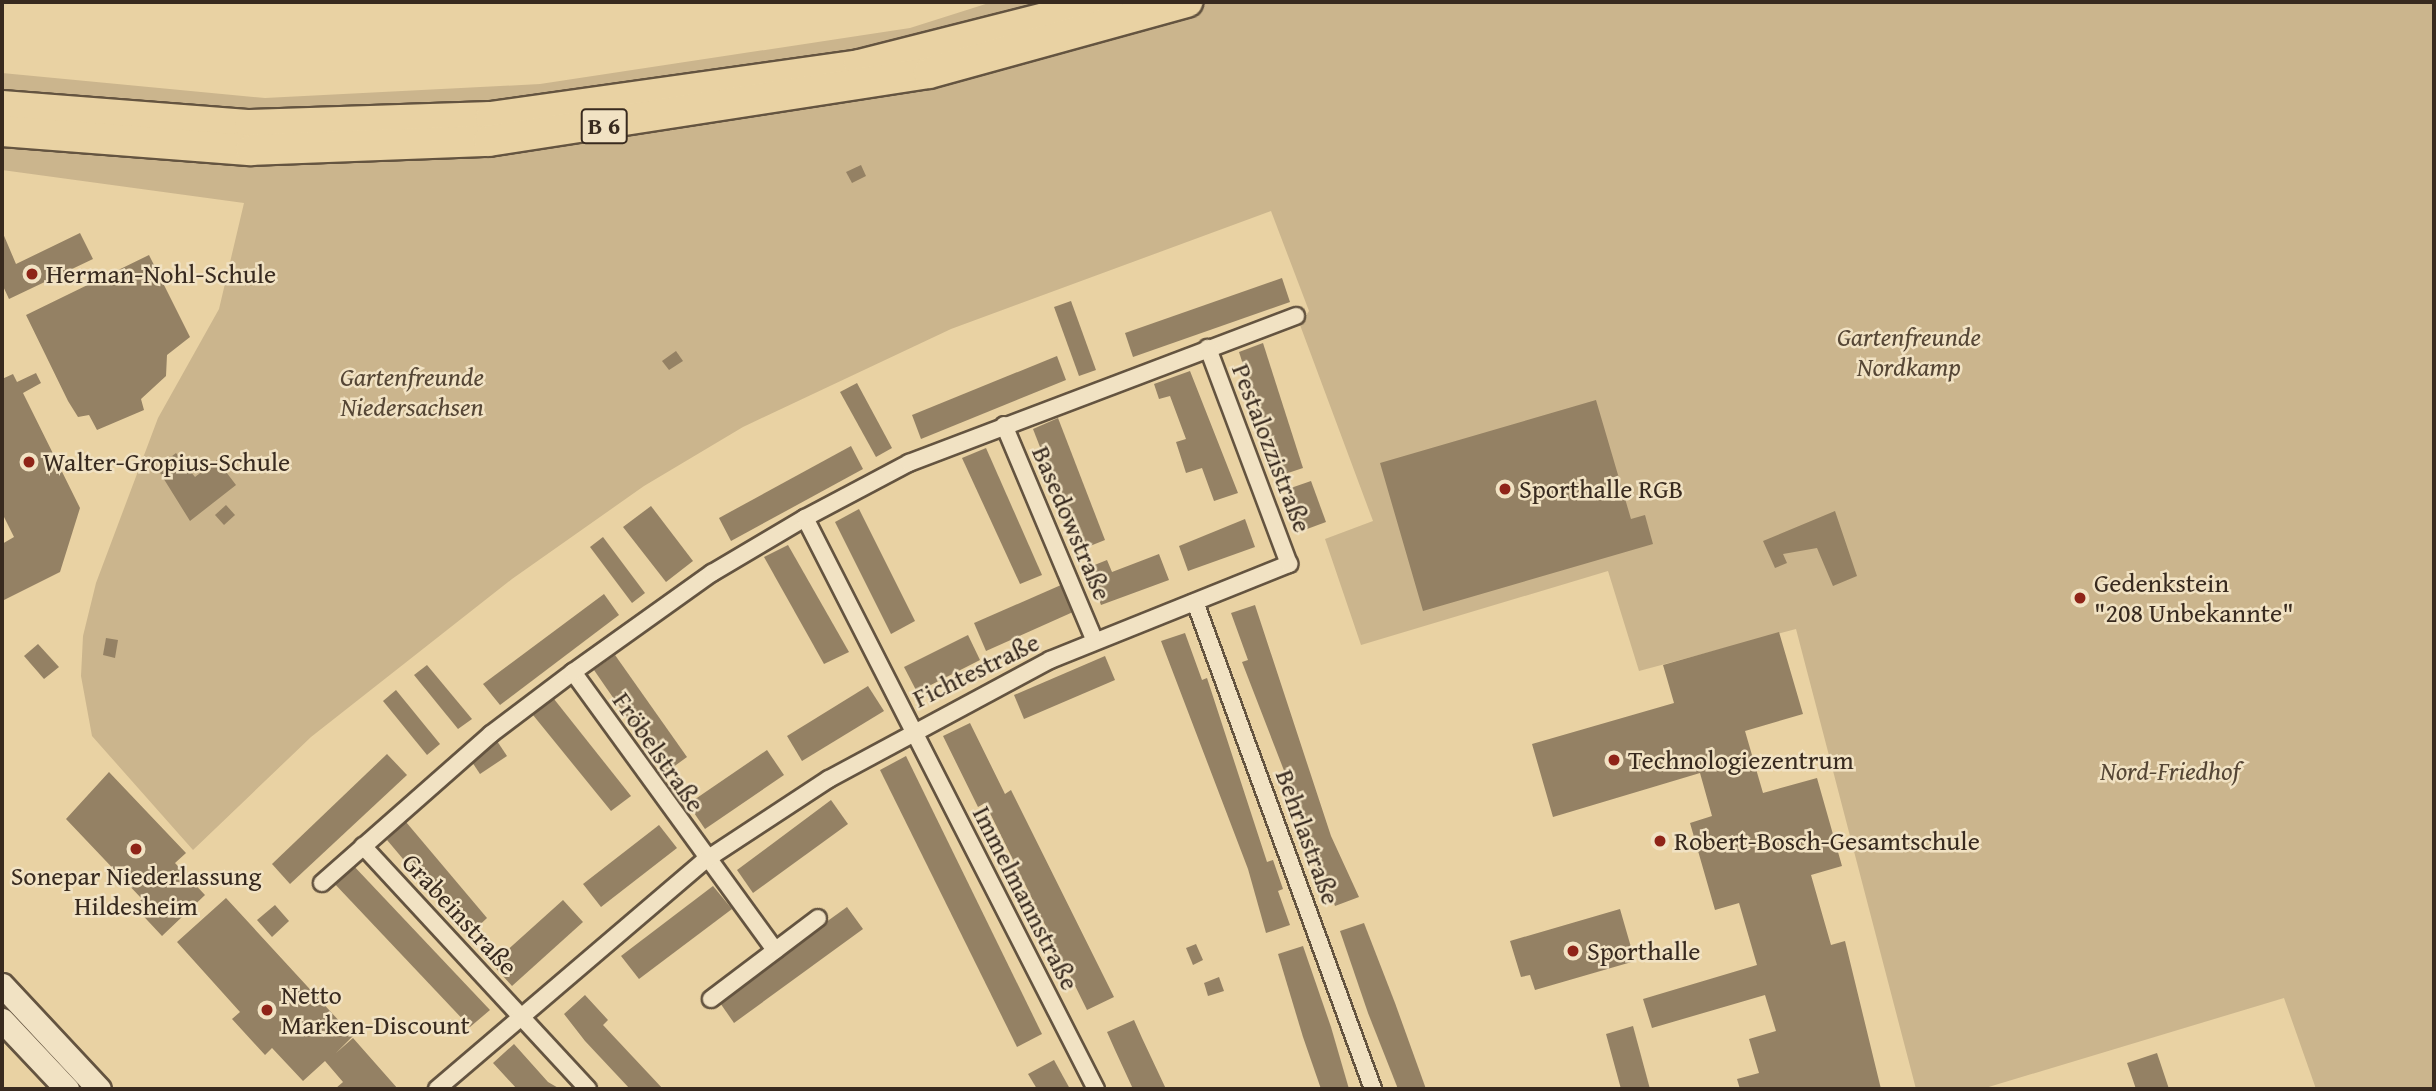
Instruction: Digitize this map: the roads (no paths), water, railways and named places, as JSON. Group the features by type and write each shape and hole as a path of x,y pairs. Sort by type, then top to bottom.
{"highway":[{"name":"B 6","path":"2,106 250,125 491,117 859,65 1108,2"},
{"name":"B 6","path":"2,131 251,150 489,141 929,73 1187,2"}],"street":[{"name":"Pestalozzistraße","path":"1116,381 1296,316"},
{"name":"Pestalozzistraße","path":"1208,348 1289,564"},
{"name":"Basedowstraße","path":"573,672 712,573 805,518 909,463 1116,381"},
{"name":"Basedowstraße","path":"1004,425 1095,641"},
{"name":"Immelmannstraße","path":"805,518 1096,1089"},
{"name":"Fichtestraße","path":"437,1089 705,861 912,729 1095,641 1289,564"},
{"name":"Behrlastraße","path":"1195,602 1373,1089"},
{"name":"Grabeinstraße","path":"322,883 491,734 573,672"},
{"name":"Fröbelstraße","path":"573,672 705,861"},
{"name":"Grabeinstraße","path":"363,846 587,1089"},
{"path":"705,861 775,950"},
{"path":"711,999 818,918"},
{"path":"2,985 99,1089"},
{"path":"2,1020 68,1089"}],"place":[{"name":"Herman-Nohl-Schule","path":"32,274"},
{"name":"Walter-Gropius-Schule","path":"29,462"},
{"name":"Sporthalle RGB","path":"1505,489"},
{"name":"Gedenkstein \"208 Unbekannte\"","path":"2080,598"},
{"name":"Technologiezentrum","path":"1614,760"},
{"name":"Robert-Bosch-Gesamtschule","path":"1660,841"},
{"name":"Sonepar Niederlassung Hildesheim","path":"136,849"},
{"name":"Sporthalle","path":"1573,951"},
{"name":"Netto Marken-Discount","path":"267,1010"}],"park label":[{"name":"Gartenfreunde Nordkamp","path":"1909,352"},
{"name":"Gartenfreunde Niedersachsen","path":"412,392"},
{"name":"Nord-Friedhof","path":"2170,771"}]}
